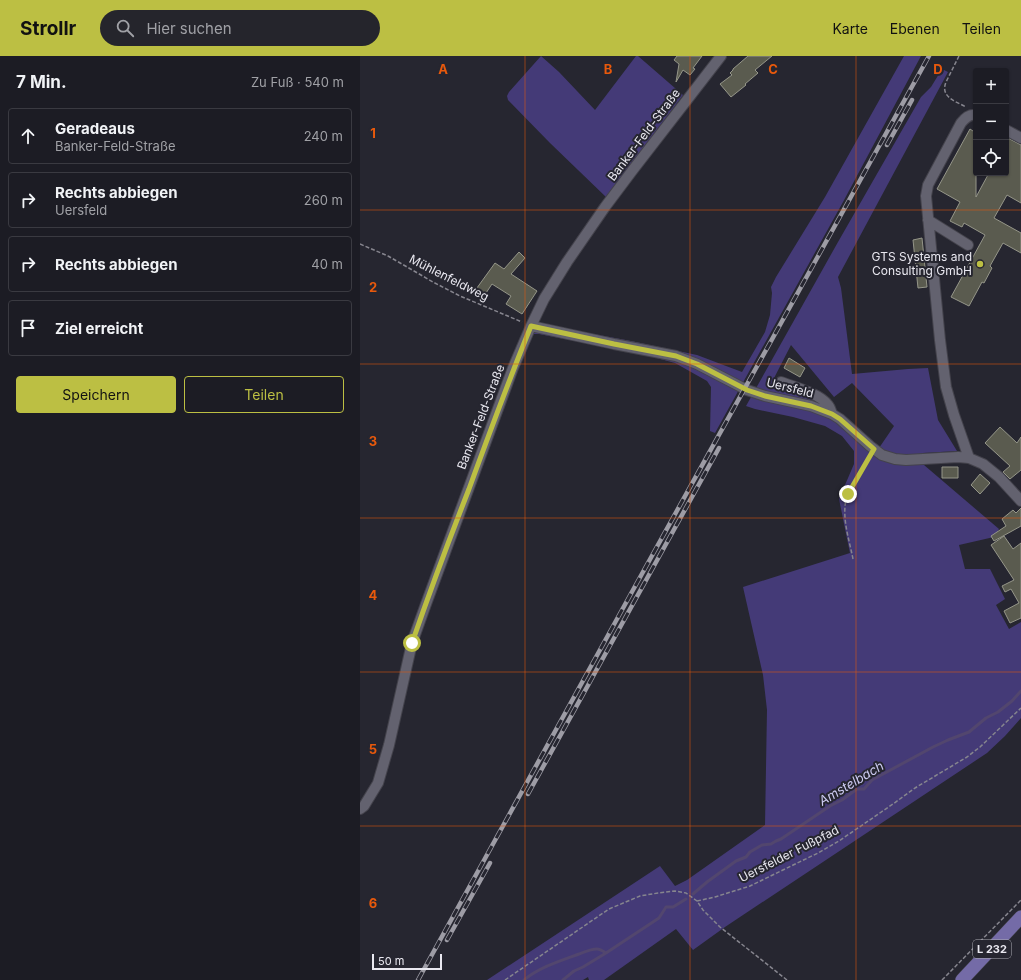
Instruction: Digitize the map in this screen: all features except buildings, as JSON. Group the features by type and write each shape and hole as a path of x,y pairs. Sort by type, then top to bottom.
{"main road":[{"name":"L 232","path":"962,980 1021,917"}],"street":[{"name":"Banker-Feld-Straße","path":"360,809 364,806 378,783 389,745 412,643 513,368 531,326 544,299 567,262 605,207 721,56"},
{"path":"968,458 946,387 926,196 928,185 960,123 973,114"},
{"path":"1009,132 1021,138"},
{"path":"928,220 968,245"},
{"name":"Uersfeld","path":"531,326 676,356 697,364 747,390 765,396 811,406 832,414 840,419 882,455 895,459 968,458 983,464 999,477 1021,501"},
{"path":"781,382 821,398 828,405 832,414"}],"path":[{"path":"959,56 944,86 944,90 947,96 973,113"},
{"name":"Mühlenfeldweg","path":"360,244 388,256 460,296 531,326"},
{"path":"853,559 846,523 846,503 848,494 874,449"},
{"name":"Uersfelder Fußpfad","path":"696,901 715,897 750,886 818,853 839,841 915,788 967,757 980,747 1021,708"},
{"path":"504,980 609,909 640,896 675,891 686,893 696,901 720,927 787,980"},
{"path":"942,980 1021,900"}],"shaded area":[{"path":"541,56 559,72 595,110 636,56 638,56 683,95 606,197 508,100 507,96 509,92"},
{"path":"904,56 921,56 843,202 715,433 710,431 711,387 707,381 675,363 646,355 539,334 532,334 540,324 697,355 742,372 765,332 770,315 772,293 771,287 776,277 825,197"},
{"path":"942,69 948,72 838,277 841,288 852,374 928,368 938,420 957,451 923,453 924,465 999,529 994,537 959,545 965,569 990,569 1005,599 996,605 1009,629 1021,622 1021,718 987,753 725,927 693,950 676,929 604,980 589,980 588,977 583,980 487,980 660,866 675,886 687,880 765,825 767,710 763,675 743,587 850,553 839,499 854,464 854,451 842,436 825,426 746,406 921,97 931,87","holes":["791,345 834,397 852,383 894,426 879,448 808,394 772,382"]}],"waterway":[{"name":"Amstelbach","path":"693,894 736,861 746,857 750,852 762,845 771,844 781,839 857,789 864,789 872,780 933,747 969,732 986,718 998,712 1012,701 1021,691"},
{"name":"Amstelbach","path":"563,980 574,971 606,953 659,918 666,907 673,907 686,899"},
{"path":"524,980 543,968 588,951 598,949 606,953"}],"railway":[{"path":"418,980 929,56"},
{"path":"887,145 912,100"},
{"path":"528,794 719,448"},
{"path":"447,940 490,863"}],"place":[{"name":"GTS Systems and Consulting GmbH","path":"980,264"}],"route":[{"path":"412,643 513,368 531,326 676,356 697,364 747,390 765,396 811,406 832,414 840,419 874,449 848,494"}]}
